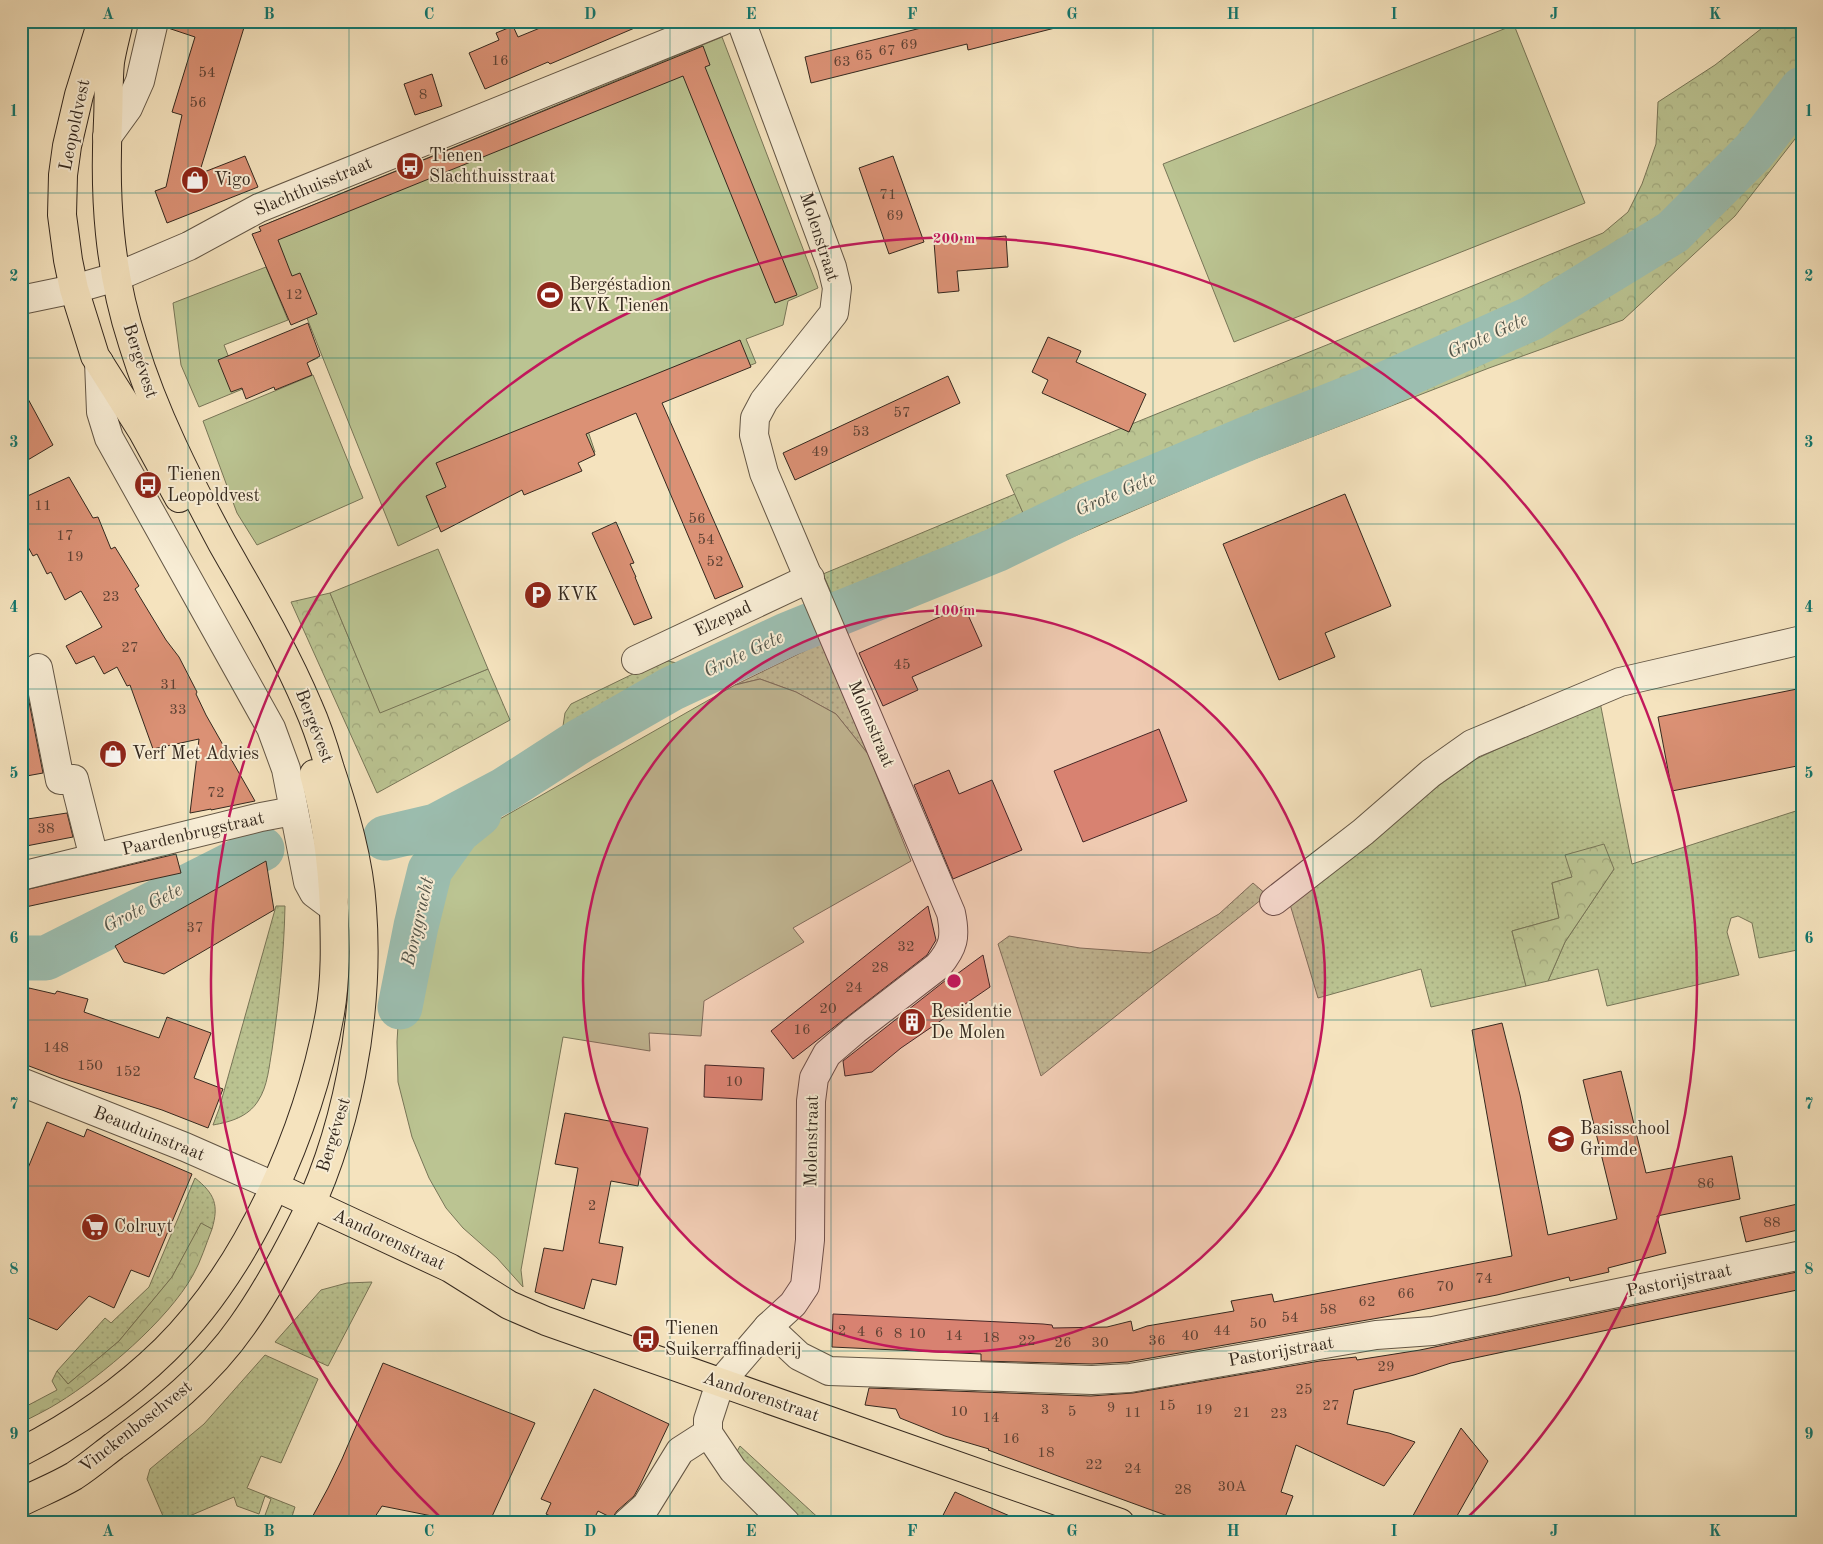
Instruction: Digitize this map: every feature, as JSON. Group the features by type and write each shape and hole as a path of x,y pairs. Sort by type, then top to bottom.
{"main road":[{"name":"Leopoldvest","path":"106,21 111,60 107,137 107,209 116,277"},
{"name":"Leopoldvest","path":"74,289 63,230 64,174 67,146 79,95 106,21"},
{"name":"Bergévest","path":"116,277 133,344 155,406 182,465 222,542 249,588 308,706 347,821 355,856 362,907 363,964 358,1038 341,1117 312,1204"},
{"name":"Bergévest","path":"74,289 95,356 143,432 268,660 308,754 321,798 331,858 334,908 334,974 330,1011 317,1073 276,1187"},
{"name":"Aandorenstraat","path":"276,1187 450,1268 509,1305 593,1338 1120,1523"},
{"path":"21,1452 56,1434 105,1401 137,1376 166,1349 200,1311 237,1257 276,1187"},
{"name":"Vinckenboschvest","path":"21,1502 74,1476 158,1414 200,1377 242,1327 280,1265 312,1204"}],"street":[{"name":"Leopoldvest","path":"107,137 128,108 140,81 154,21"},
{"name":"Slachthuisstraat","path":"21,300 74,289 116,277 189,246 259,208 722,21"},
{"name":"Molenstraat","path":"720,1383 768,1327 793,1304 805,1286 810,1240 811,1101 814,1078 827,1054 938,966 947,955 952,944 954,928 951,913 764,473 754,435 755,418 764,401 834,313 837,288 832,267 741,21"},
{"name":"Bergévest","path":"99,362 101,412 109,438 262,709 286,769 308,882 314,893 334,908"},
{"name":"Elzepad","path":"636,660 813,588"},
{"path":"1274,902 1370,826 1431,773 1472,744 1620,682 1802,640"},
{"path":"38,668 60,780 74,779 94,858"},
{"name":"Paardenbrugstraat","path":"21,876 261,817 293,811"},
{"name":"Beauduinstraat","path":"21,1082 185,1147 276,1187"},
{"name":"Pastorijstraat","path":"768,1327 799,1356 829,1371 1092,1380 1130,1378 1376,1335 1433,1331 1802,1256"},
{"path":"720,1383 708,1420 708,1433 733,1470 786,1523"},
{"path":"627,1523 646,1506 680,1451 708,1433"}],"green space":[{"path":"1771,21 1802,21 1802,130 1735,216 1623,320 1489,368 1244,463 1047,548 1036,510 1024,515 1006,475 1603,233 1628,212 1642,184 1656,144 1658,102 1715,65"},
{"path":"1514,25 1585,203 1234,342 1163,164"},
{"name":"Bergéstadion KVK Tienen","path":"722,37 818,288 788,301 783,325 746,339 756,363 588,431 595,452 398,546 269,223"},
{"path":"266,267 288,320 224,345 229,358 305,327 318,358 199,407 181,365 173,303"},
{"path":"313,375 363,498 257,545 237,513 203,421"},
{"path":"1015,494 1024,515 1036,510 1039,519 836,604 823,574"},
{"path":"438,549 488,669 380,713 330,593"},
{"path":"330,593 380,712 488,669 510,720 377,793 291,602"},
{"path":"821,643 868,754 836,714 796,692 760,679 735,685"},
{"path":"668,661 690,666 642,693 563,726 565,713 571,704 639,671"},
{"path":"760,679 796,692 836,714 868,754 911,861 793,928 804,942 704,1001 701,1036 649,1033 650,1051 563,1037 521,1270 523,1287 497,1258 463,1228 446,1208 429,1178 412,1137 398,1082 397,1042 402,958 408,936 427,928 433,919 449,858 470,836 735,685"},
{"path":"1600,702 1632,864 1802,809 1802,949 1759,958 1752,923 1738,916 1731,918 1727,932 1739,975 1607,1006 1598,969 1548,981 1565,942 1614,869 1552,883 1559,918 1512,931 1526,986 1431,1007 1421,969 1318,998 1289,901 1360,842 1476,759"},
{"path":"1604,844 1614,869 1565,942 1548,981 1526,986 1512,931 1559,918 1552,883 1572,877 1565,855"},
{"path":"1253,883 1267,895 1041,1076 998,944 1009,936 1080,948 1150,953 1219,914"},
{"path":"276,906 285,906 284,942 277,1014 266,1082 254,1107 244,1115 213,1125 219,1109"},
{"path":"195,1178 207,1189 214,1200 215,1213 212,1229 201,1224 172,1277 119,1341 68,1384 57,1371 105,1318 111,1323 149,1287"},
{"path":"201,1223 212,1229 193,1275 168,1310 133,1346 94,1378 58,1403 21,1423 21,1409 57,1390 52,1381 57,1371 68,1384 119,1341 172,1277"},
{"path":"372,1282 328,1366 275,1342 321,1290 347,1283"},
{"path":"265,1355 318,1379 281,1463 261,1456 247,1488 295,1507 290,1523 275,1523 264,1518 271,1499 265,1496 259,1514 237,1506 234,1497 173,1523 166,1523 147,1479 150,1469 204,1424"},
{"path":"740,1446 824,1523 799,1523 735,1455"}],"building":[{"path":"169,21 246,21 199,174 245,156 258,187 167,223 155,191 166,187 182,115 172,112 195,37 168,28"},
{"path":"557,21 651,21 550,64 548,62 485,89 469,53 499,40 496,33 513,26 518,37"},
{"path":"949,21 1054,21 1055,28 968,50 967,44 811,83 805,57"},
{"path":"703,46 710,65 705,67 797,295 775,303 683,76 278,240 292,276 300,273 317,314 291,325 252,234 261,231 259,227"},
{"path":"432,74 442,106 415,115 404,84"},
{"path":"893,156 924,242 889,254 859,168"},
{"path":"1006,236 1008,267 957,271 959,291 938,293 934,242"},
{"path":"308,323 320,356 307,363 312,375 275,390 274,387 246,399 242,388 231,392 218,360"},
{"path":"1048,337 1081,351 1076,362 1146,394 1129,432 1042,393 1048,380 1032,372"},
{"path":"740,340 751,367 662,403 743,587 715,599 636,413 586,434 595,455 578,463 582,471 524,495 522,490 441,532 426,496 446,487 436,463"},
{"path":"948,376 960,403 795,480 783,453"},
{"path":"21,386 53,445 21,464"},
{"path":"69,477 93,518 98,517 111,549 115,547 139,586 135,589 166,640 179,657 197,692 196,694 206,715 255,801 190,813 199,739 153,749 130,685 127,686 117,667 104,674 94,656 76,664 66,646 102,627 81,591 65,600 51,572 47,574 37,554 33,556 27,545 21,548 21,499"},
{"path":"1345,494 1391,606 1325,633 1335,657 1279,680 1223,544"},
{"path":"616,522 634,563 630,564 652,618 634,625 592,533"},
{"path":"964,606 982,646 912,677 918,690 883,706 859,653"},
{"path":"21,665 23,665 43,773 21,777"},
{"path":"1802,688 1802,765 1672,791 1658,717"},
{"path":"1159,729 1187,801 1083,842 1054,771"},
{"path":"949,770 959,794 992,780 1022,850 953,879 914,785"},
{"path":"67,813 73,837 21,847 21,820"},
{"path":"176,854 181,873 21,908 21,891"},
{"path":"266,861 274,910 164,974 124,962 115,946"},
{"path":"928,906 936,940 927,955 793,1059 771,1031"},
{"path":"983,955 990,987 901,1048 872,1072 845,1076 843,1061 946,980 946,982"},
{"path":"29,988 55,994 57,991 88,999 84,1012 159,1038 167,1017 211,1033 194,1078 223,1089 208,1128 162,1110 61,1078 21,1063 21,997 26,998"},
{"path":"1502,1023 1520,1095 1548,1235 1617,1219 1583,1080 1621,1071 1646,1173 1732,1156 1740,1199 1657,1216 1666,1253 1608,1268 1609,1272 1570,1281 1569,1277 1497,1295 1390,1316 1128,1362 1092,1364 981,1361 981,1354 832,1347 833,1314 1043,1324 1052,1325 1053,1328 1107,1327 1131,1321 1133,1331 1147,1326 1234,1311 1231,1301 1272,1294 1274,1302 1512,1256 1472,1030"},
{"path":"705,1065 764,1068 762,1100 704,1097"},
{"path":"565,1113 648,1128 638,1186 611,1181 599,1243 623,1247 616,1285 592,1279 584,1309 535,1292 544,1248 563,1251 578,1168 555,1164"},
{"name":"Colruyt","path":"47,1122 84,1137 87,1129 192,1174 149,1277 131,1270 114,1308 89,1296 57,1330 21,1315 21,1185"},
{"path":"1802,1203 1802,1229 1746,1242 1740,1217"},
{"path":"1802,1271 1802,1289 1451,1363 1414,1375 1354,1390 1347,1424 1389,1433 1415,1442 1384,1486 1296,1445 1281,1492 1293,1496 1283,1523 1187,1523 989,1449 945,1436 900,1418 896,1409 865,1405 869,1388 1091,1396 1133,1393 1320,1361 1356,1357 1357,1360 1420,1350"},
{"path":"383,1363 535,1423 489,1523 467,1523 382,1506 371,1523 309,1523 342,1459"},
{"path":"594,1389 669,1424 634,1496 612,1518 598,1511 592,1523 564,1523 546,1514 551,1503 541,1499"},
{"path":"1461,1428 1488,1461 1453,1523 1409,1523"},
{"path":"955,1492 975,1501 1026,1523 939,1523"}],"waterway":[{"name":"Grote Gete","path":"385,838 436,826 504,790 580,741 671,689 786,635 996,550 1091,504 1251,437 1385,384 1532,318 1673,232 1754,151 1802,89"},
{"name":"Borggracht","path":"400,1007 416,926 430,870 458,831 479,814"},
{"name":"Grote Gete","path":"21,958 46,958 262,849"}],"place":[{"name":"Tienen Slachthuisstraat","path":"410,166"},
{"name":"Vigo","path":"195,180"},
{"name":"Bergéstadion KVK Tienen","path":"550,295"},
{"name":"Tienen Leopoldvest","path":"148,485"},
{"name":"KVK","path":"538,595"},
{"name":"Verf Met Advies","path":"113,754"},
{"name":"Residentie De Molen","path":"912,1022"},
{"name":"Basisschool Grimde","path":"1561,1139"},
{"name":"Colruyt","path":"95,1227"},
{"name":"Tienen Suikerraffinaderij","path":"646,1339"}]}
